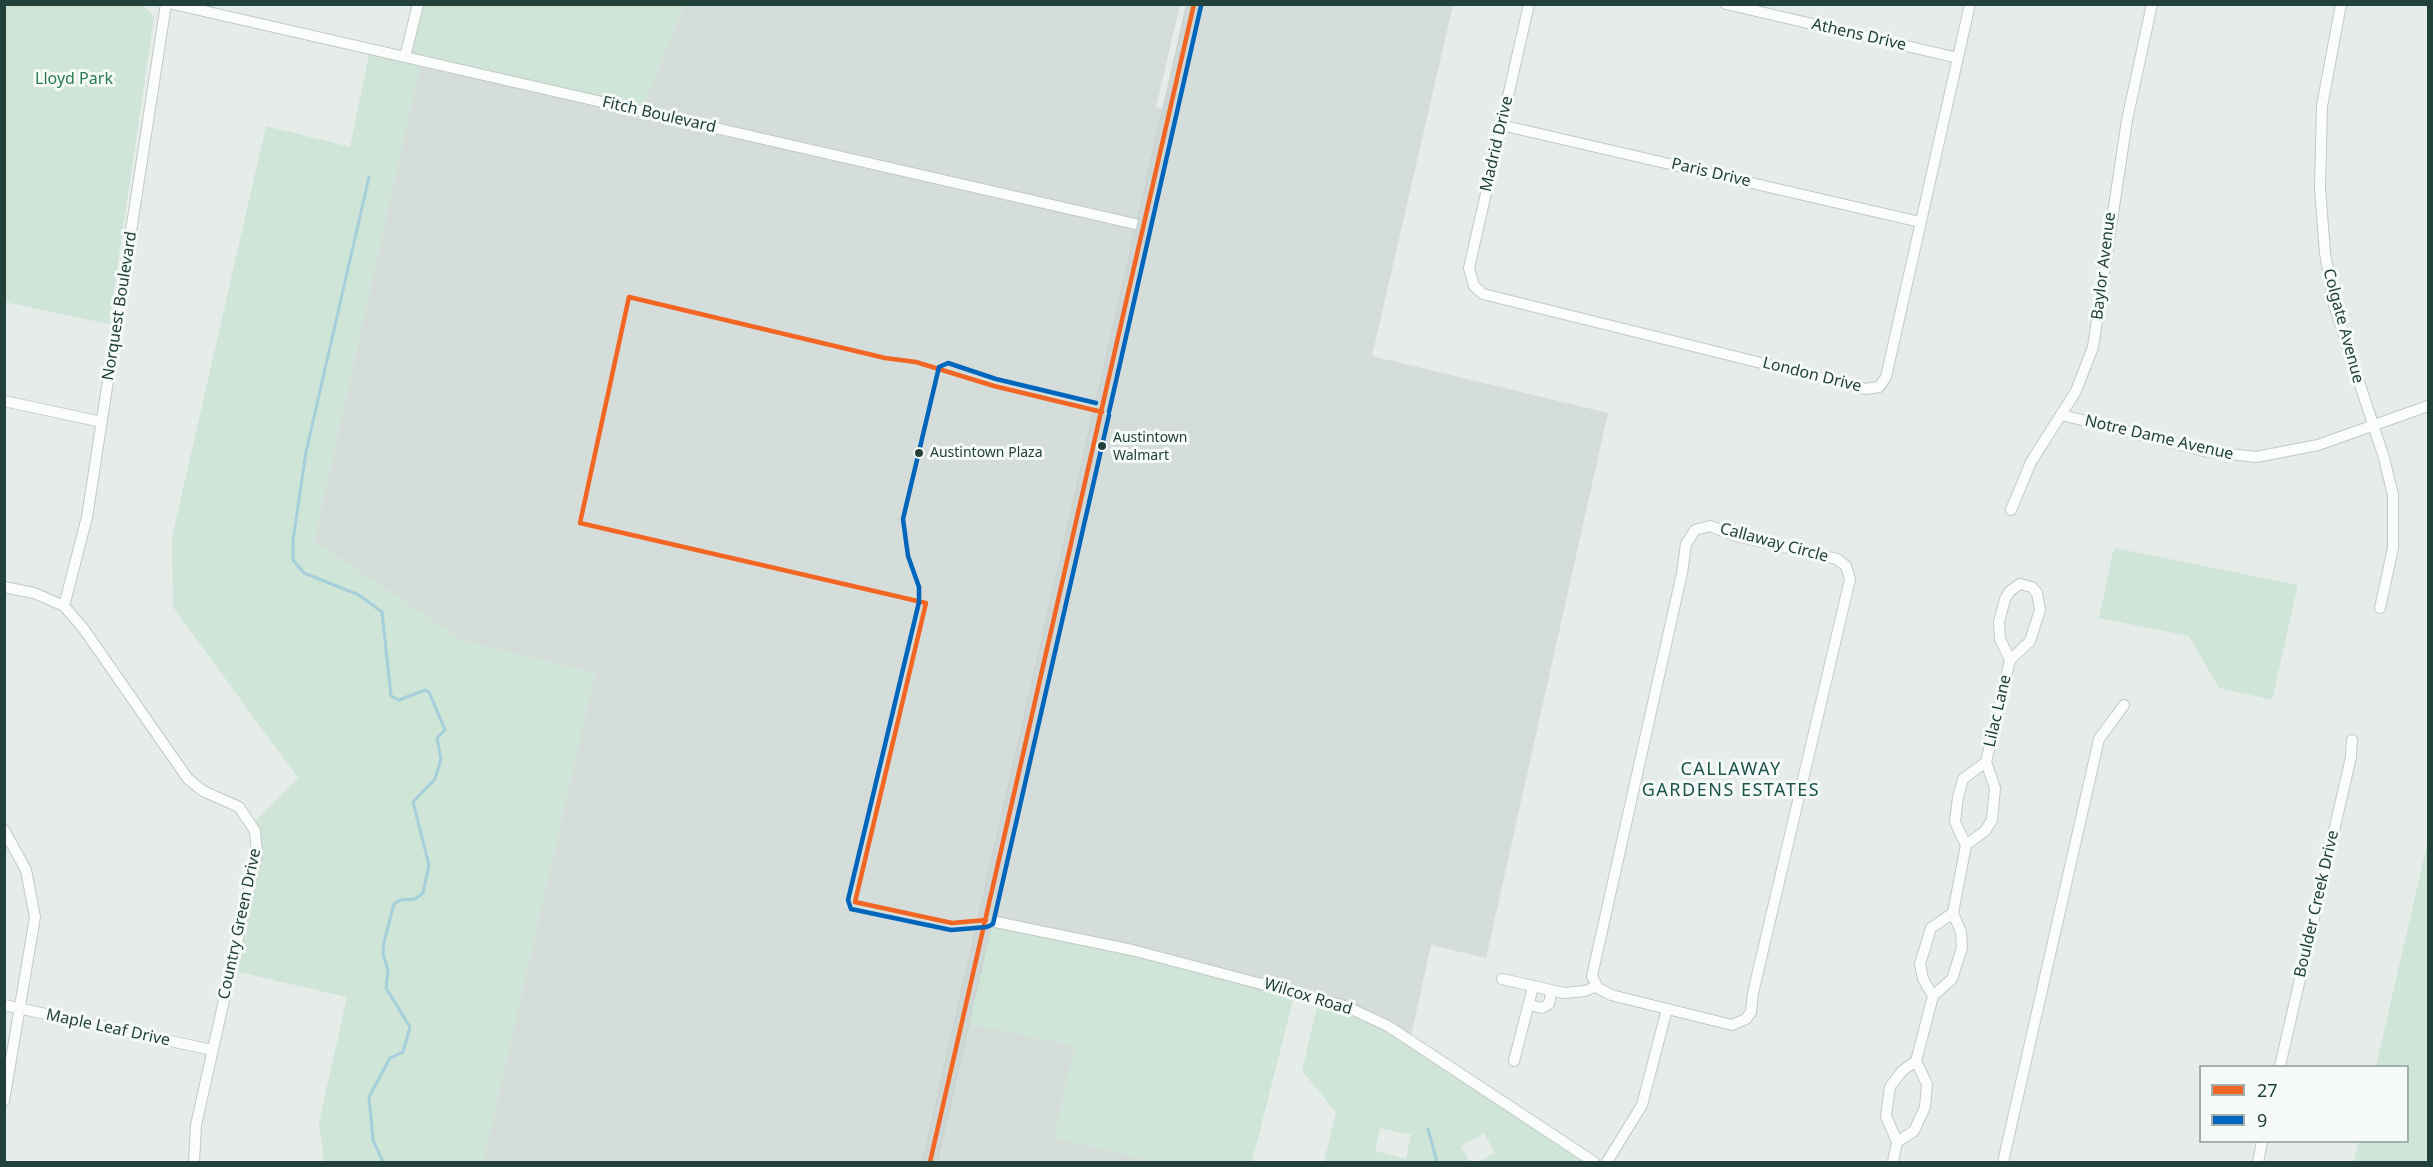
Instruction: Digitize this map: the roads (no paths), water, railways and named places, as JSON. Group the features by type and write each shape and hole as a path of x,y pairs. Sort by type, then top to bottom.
{"main road":[{"path":"930,1162 1194,4"}],"street":[{"name":"Norquest Boulevard","path":"64,606 87,518 166,4"},
{"name":"Fitch Boulevard","path":"173,4 1144,226"},
{"path":"405,57 418,4"},
{"name":"Madrid Drive","path":"1472,283 1468,268 1529,4"},
{"name":"Athens Drive","path":"1726,4 1958,58"},
{"name":"London Drive","path":"1472,283 1483,294 1872,389 1883,383 1970,4"},
{"name":"Baylor Avenue","path":"2011,510 2031,462 2076,391 2093,347 2127,120 2152,4"},
{"name":"Colgate Avenue","path":"2341,4 2322,106 2319,188 2325,253 2334,305 2389,477 2395,512 2393,548 2380,608"},
{"name":"Paris Drive","path":"1501,126 1920,222"},
{"path":"4,401 102,422"},
{"name":"Notre Dame Avenue","path":"2062,415 2204,452 2242,457 2297,451 2428,406"},
{"name":"Callaway Circle","path":"1710,526 1736,536 1837,559 1846,566 1850,579 1758,970 1751,1012 1746,1019 1732,1025 1611,995 1597,986 1592,968 1676,601 1688,538 1695,530 1710,526"},
{"name":"Lilac Lane","path":"1986,762 1963,778 1958,797 1955,822 1966,845 1985,831 1992,820 1995,788 1986,762 2010,660 2030,641 2038,617 2039,599 2032,587 2027,585 2020,584 2010,591 2005,599 1999,622 2000,639 2010,660"},
{"name":"Country Green Drive","path":"4,587 34,593 64,606 83,628 188,779 203,791 239,807 255,831 257,853 196,1125 194,1162"},
{"path":"2003,1162 2099,739 2124,705"},
{"name":"Boulder Creek Drive","path":"2280,1065 2351,757 2352,740"},
{"path":"4,830 22,859 34,905 33,943 4,1101"},
{"path":"1893,1162 1896,1142 1886,1116 1890,1087 1902,1071 1916,1061 1933,996 1952,979 1962,948 1961,932 1953,913 1966,845"},
{"path":"1933,996 1920,971 1923,954 1931,928 1953,913"},
{"name":"Wilcox Road","path":"986,920 1132,950 1345,1006 1388,1026 1594,1162"},
{"path":"1502,979 1551,992 1585,991 1597,986"},
{"path":"1514,1061 1533,987"},
{"path":"1530,1005 1542,1008 1549,1004 1551,992"},
{"name":"Maple Leaf Drive","path":"4,1005 212,1050"},
{"path":"1607,1162 1642,1105 1667,1009"},
{"path":"1896,1142 1914,1131 1925,1107 1927,1084 1916,1061"},
{"path":"2258,1162 2262,1143"}],"waterway":[{"path":"369,177 306,452 293,540 293,560 304,573 359,595 382,612 391,696 399,700 425,690 429,692 445,730 437,738 441,759 435,779 413,802 429,865 423,893 415,899 400,900 394,904 384,942 383,954 388,970 386,988 410,1027 403,1052 390,1058 369,1097 373,1140 383,1162"},
{"path":"1428,1129 1437,1162"}],"place":[{"name":"Austintown Walmart","path":"1102,446"},
{"name":"Austintown Plaza","path":"919,453"}],"district":[{"name":"CALLAWAY GARDENS ESTATES","path":"1731,780"}],"park label":[{"name":"Lloyd Park","path":"74,79"}]}
